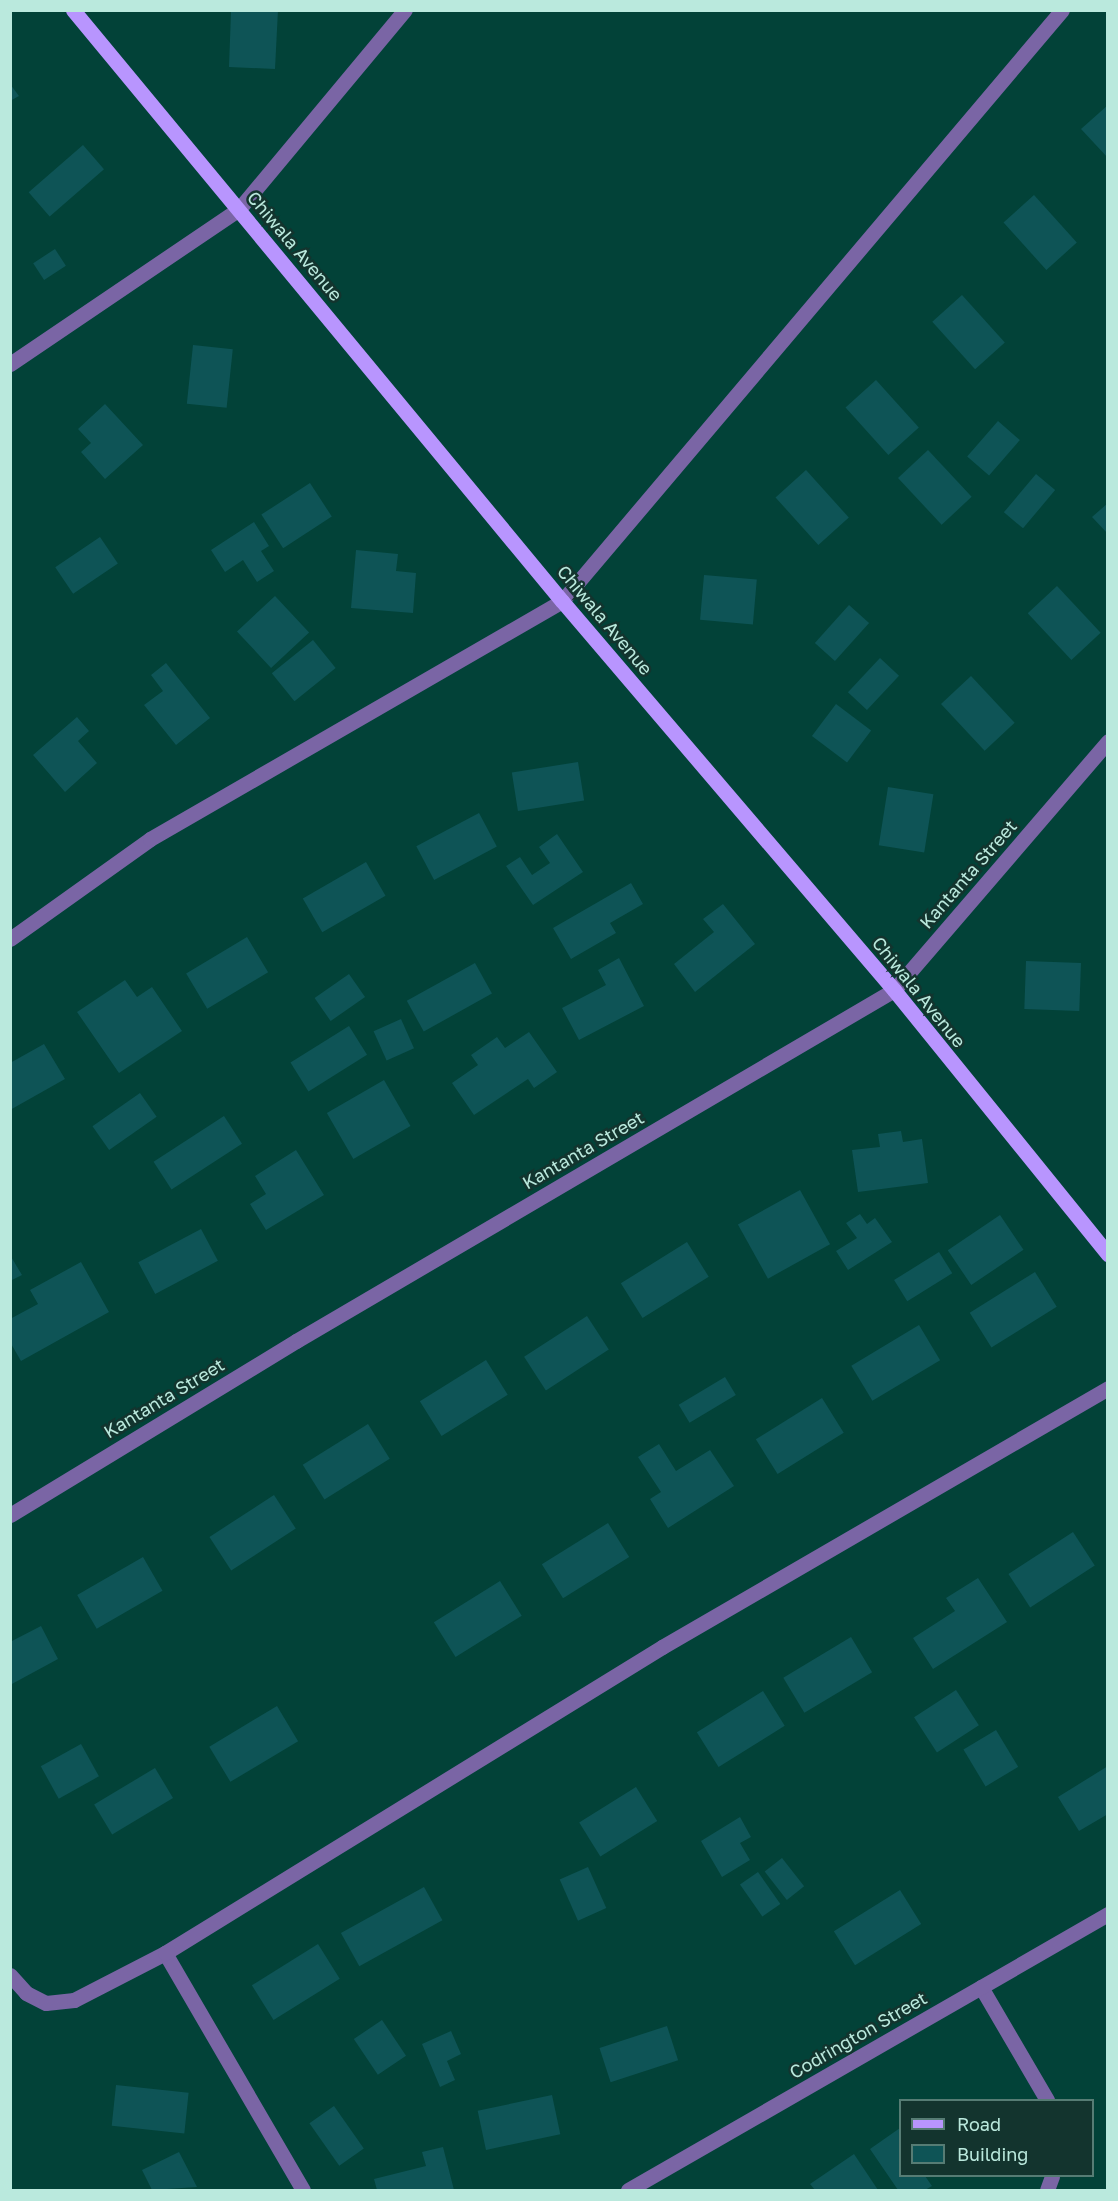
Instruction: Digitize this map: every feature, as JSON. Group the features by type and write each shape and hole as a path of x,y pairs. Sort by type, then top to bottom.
{"main road":[{"name":"Chiwala Avenue","path":"73,10 562,601 894,990 1107,1254"}],"street":[{"path":"10,364 239,209 405,10"},
{"path":"10,939 150,838 562,601 1062,10"},
{"name":"Kantanta Street","path":"10,1515 296,1341 894,990 1107,741"},
{"path":"10,1975 26,1993 46,2003 74,2000 165,1953 662,1647 1107,1388"},
{"name":"Codrington Street","path":"628,2190 1107,1914"},
{"path":"165,1953 303,2190"},
{"path":"981,1987 1046,2099"}],"building":[{"path":"278,10 275,69 229,67 231,12"},
{"path":"10,84 19,96 10,101"},
{"path":"1108,105 1108,158 1081,129"},
{"path":"83,145 104,169 50,216 29,192"},
{"path":"1034,195 1077,243 1046,270 1004,222"},
{"path":"55,249 66,266 44,280 33,263"},
{"path":"962,295 1005,343 975,369 932,322"},
{"path":"193,345 233,349 227,408 187,404"},
{"path":"876,380 919,428 888,455 846,407"},
{"path":"105,404 143,445 105,479 81,452 91,443 78,429"},
{"path":"998,421 1020,440 989,475 967,456"},
{"path":"928,450 972,497 942,525 898,478"},
{"path":"806,470 849,518 818,545 776,497"},
{"path":"1036,474 1055,490 1023,528 1004,512"},
{"path":"310,483 332,517 283,548 261,515"},
{"path":"1108,503 1108,534 1092,517"},
{"path":"254,522 269,546 261,551 274,571 257,582 243,560 225,572 211,550"},
{"path":"100,537 118,564 73,594 55,567"},
{"path":"356,550 398,554 396,571 416,573 413,613 351,608"},
{"path":"704,575 757,580 753,624 700,620"},
{"path":"1057,586 1101,633 1071,660 1028,613"},
{"path":"275,596 309,633 271,668 237,631"},
{"path":"849,605 869,623 835,661 815,643"},
{"path":"313,640 336,668 294,701 272,673"},
{"path":"880,658 899,676 867,710 848,692"},
{"path":"166,663 210,718 176,745 144,705 163,691 151,675"},
{"path":"971,676 1015,723 985,751 941,704"},
{"path":"836,704 871,730 847,762 812,736"},
{"path":"77,717 89,731 78,741 97,763 65,792 33,755"},
{"path":"578,762 584,801 518,811 512,772"},
{"path":"888,787 933,794 924,852 879,845"},
{"path":"479,813 497,847 434,880 416,846"},
{"path":"557,834 583,872 533,905 506,866 520,857 532,875 550,863 539,847"},
{"path":"366,862 386,896 322,932 303,898"},
{"path":"631,883 643,904 610,923 616,933 571,959 553,928"},
{"path":"723,904 755,944 695,992 674,964 714,932 703,919"},
{"path":"247,937 268,972 207,1009 186,974"},
{"path":"619,958 644,1006 579,1040 562,1008 606,985 598,970"},
{"path":"1026,961 1081,963 1079,1011 1024,1009"},
{"path":"475,963 492,994 424,1031 407,1001"},
{"path":"349,974 365,997 331,1021 315,998"},
{"path":"125,980 137,997 152,987 182,1031 119,1073 77,1012"},
{"path":"401,1019 414,1048 387,1060 374,1031"},
{"path":"349,1026 367,1055 309,1091 290,1063"},
{"path":"529,1032 557,1072 534,1088 528,1079 474,1115 452,1083 478,1065 471,1055 497,1037 505,1048"},
{"path":"44,1044 65,1079 10,1110 10,1063"},
{"path":"384,1080 410,1126 353,1159 327,1113"},
{"path":"140,1093 157,1117 109,1150 92,1126"},
{"path":"224,1116 242,1144 172,1189 154,1162"},
{"path":"901,1131 903,1142 922,1139 928,1183 858,1192 852,1150 880,1147 878,1134"},
{"path":"296,1150 324,1195 266,1230 250,1204 266,1194 255,1176"},
{"path":"800,1190 830,1244 768,1279 738,1224"},
{"path":"860,1214 867,1224 875,1218 892,1242 848,1270 836,1251 857,1238 846,1223"},
{"path":"1000,1215 1023,1250 971,1285 948,1250"},
{"path":"201,1229 218,1261 155,1294 138,1262"},
{"path":"687,1242 709,1277 643,1318 621,1283"},
{"path":"939,1252 952,1273 907,1301 894,1280"},
{"path":"10,1255 22,1275 10,1281"},
{"path":"81,1262 109,1312 21,1361 10,1342 10,1319 38,1304 30,1290"},
{"path":"1035,1272 1057,1307 991,1348 970,1313"},
{"path":"587,1316 609,1350 546,1390 524,1357"},
{"path":"919,1325 940,1360 872,1401 851,1366"},
{"path":"486,1360 508,1395 442,1436 420,1401"},
{"path":"725,1377 736,1395 690,1423 679,1405"},
{"path":"822,1398 844,1433 778,1474 756,1439"},
{"path":"368,1424 390,1459 324,1500 303,1465"},
{"path":"659,1444 676,1471 710,1450 734,1486 668,1528 650,1499 661,1492 638,1457"},
{"path":"274,1495 296,1529 231,1570 209,1537"},
{"path":"608,1523 629,1557 563,1598 542,1564"},
{"path":"1073,1532 1095,1566 1030,1607 1008,1574"},
{"path":"143,1557 162,1591 97,1629 77,1595"},
{"path":"978,1578 1007,1622 933,1669 913,1638 955,1611 946,1598"},
{"path":"500,1581 522,1616 456,1657 434,1622"},
{"path":"41,1626 58,1659 10,1685 10,1642"},
{"path":"851,1637 872,1672 804,1713 783,1678"},
{"path":"956,1690 979,1725 937,1752 914,1717"},
{"path":"763,1691 785,1726 719,1767 697,1732"},
{"path":"277,1706 298,1741 230,1782 209,1747"},
{"path":"996,1730 1018,1767 986,1786 963,1750"},
{"path":"81,1744 99,1776 59,1799 41,1766"},
{"path":"1108,1766 1108,1814 1079,1831 1058,1797"},
{"path":"155,1768 173,1798 112,1835 94,1805"},
{"path":"636,1787 657,1821 600,1856 579,1823"},
{"path":"740,1817 751,1837 740,1843 750,1860 722,1877 701,1841"},
{"path":"782,1858 804,1886 787,1900 765,1872"},
{"path":"588,1867 606,1908 578,1921 560,1880"},
{"path":"758,1872 780,1904 762,1917 740,1885"},
{"path":"424,1887 442,1920 359,1966 341,1933"},
{"path":"900,1890 921,1924 855,1965 834,1931"},
{"path":"318,1944 340,1979 274,2020 252,1985"},
{"path":"382,2020 406,2056 378,2075 354,2039"},
{"path":"667,2026 678,2060 611,2082 599,2048"},
{"path":"451,2031 461,2054 447,2061 455,2080 440,2087 422,2044"},
{"path":"116,2085 189,2093 184,2133 112,2126"},
{"path":"552,2095 560,2134 486,2150 478,2111"},
{"path":"334,2106 364,2149 339,2166 309,2123"},
{"path":"899,2129 899,2177 926,2177 932,2186 925,2190 898,2190 870,2149"},
{"path":"443,2147 454,2190 377,2190 374,2179 426,2166 422,2152"},
{"path":"179,2152 197,2187 152,2190 142,2170"},
{"path":"854,2154 878,2190 815,2190 810,2184"}]}
